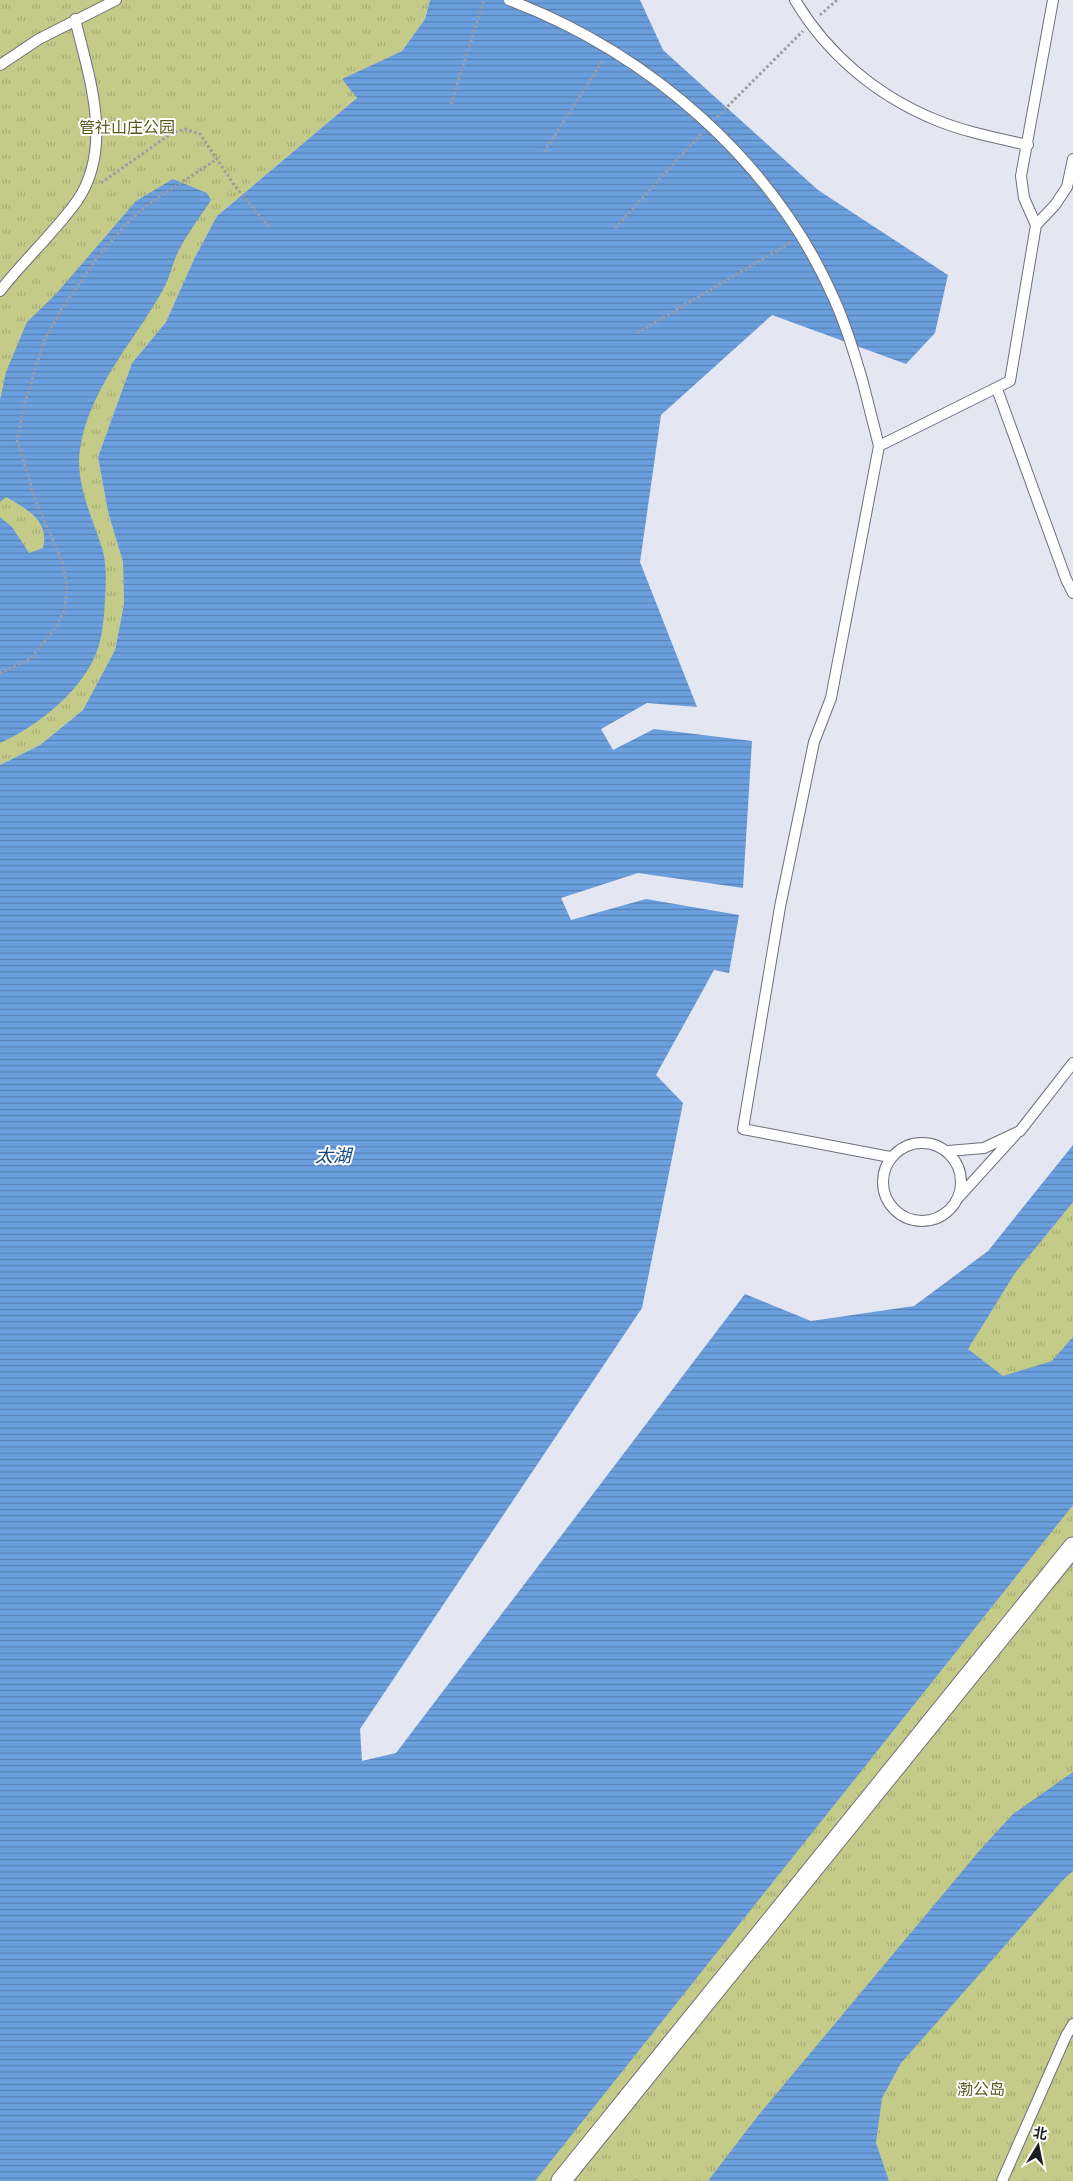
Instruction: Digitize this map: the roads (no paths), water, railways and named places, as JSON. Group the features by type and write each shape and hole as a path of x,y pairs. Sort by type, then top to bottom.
{"street":[{"path":"561,2181 1073,1547"}],"lane":[{"path":"0,65 39,38 116,0"},
{"path":"509,0 538,11 610,50 678,97 710,124 759,177 788,214 835,299 848,331 879,446 831,698 814,742 780,907 743,1130 890,1157"},
{"path":"795,0 810,25 844,62 873,85 902,103 944,123 972,132 1028,145"},
{"path":"879,446 997,390 1010,381 1036,225 1024,198 1022,176 1054,0"},
{"path":"0,291 78,199 95,160 95,103 75,19"},
{"path":"1036,225 1055,205 1067,187 1073,158"},
{"path":"997,390 1066,579 1073,593"},
{"path":"1020,1131 984,1148 948,1151 924,1143 911,1144 890,1157 884,1171 884,1192 890,1204 903,1216 916,1220 929,1220 942,1216 950,1210 958,1198 1020,1131 1073,1063"},
{"path":"948,1151 959,1169 961,1177 958,1198"},
{"path":"1002,2181 1073,2024"}],"water":[{"name":"太湖","path":"430,0 640,0 663,50 818,190 948,275 935,333 906,364 772,315 661,415 640,562 697,707 647,703 601,729 613,750 654,729 752,741 743,888 638,873 561,898 571,920 646,899 739,915 729,973 714,970 656,1075 683,1103 642,1308 360,1729 362,1761 396,1753 745,1294 811,1321 914,1306 988,1251 1073,1145 1073,1202 1015,1273 968,1349 1003,1376 1052,1361 1073,1337 1073,1505 535,2181 0,2181 0,765 40,745 83,710 115,650 124,604 123,562 108,512 98,457 132,363 166,322 195,257 217,216 357,98 342,79 402,51 425,19"},
{"path":"173,179 207,193 211,200 180,248 165,286 118,359 97,397 88,417 79,452 79,466 84,494 104,554 106,587 104,618 98,648 83,678 71,692 30,727 0,743 0,517 12,527 29,553 43,548 44,539 40,523 29,511 6,497 0,502 0,400 6,372 27,322 56,294 136,201"},
{"path":"1073,1772 1073,1871 1062,1881 901,2063 882,2098 876,2143 889,2181 708,2181 757,2117 980,1850 1013,1814"}],"park label":[{"name":"管社山庄公园","path":"127,127"},
{"name":"渤公岛","path":"981,2089"}]}
